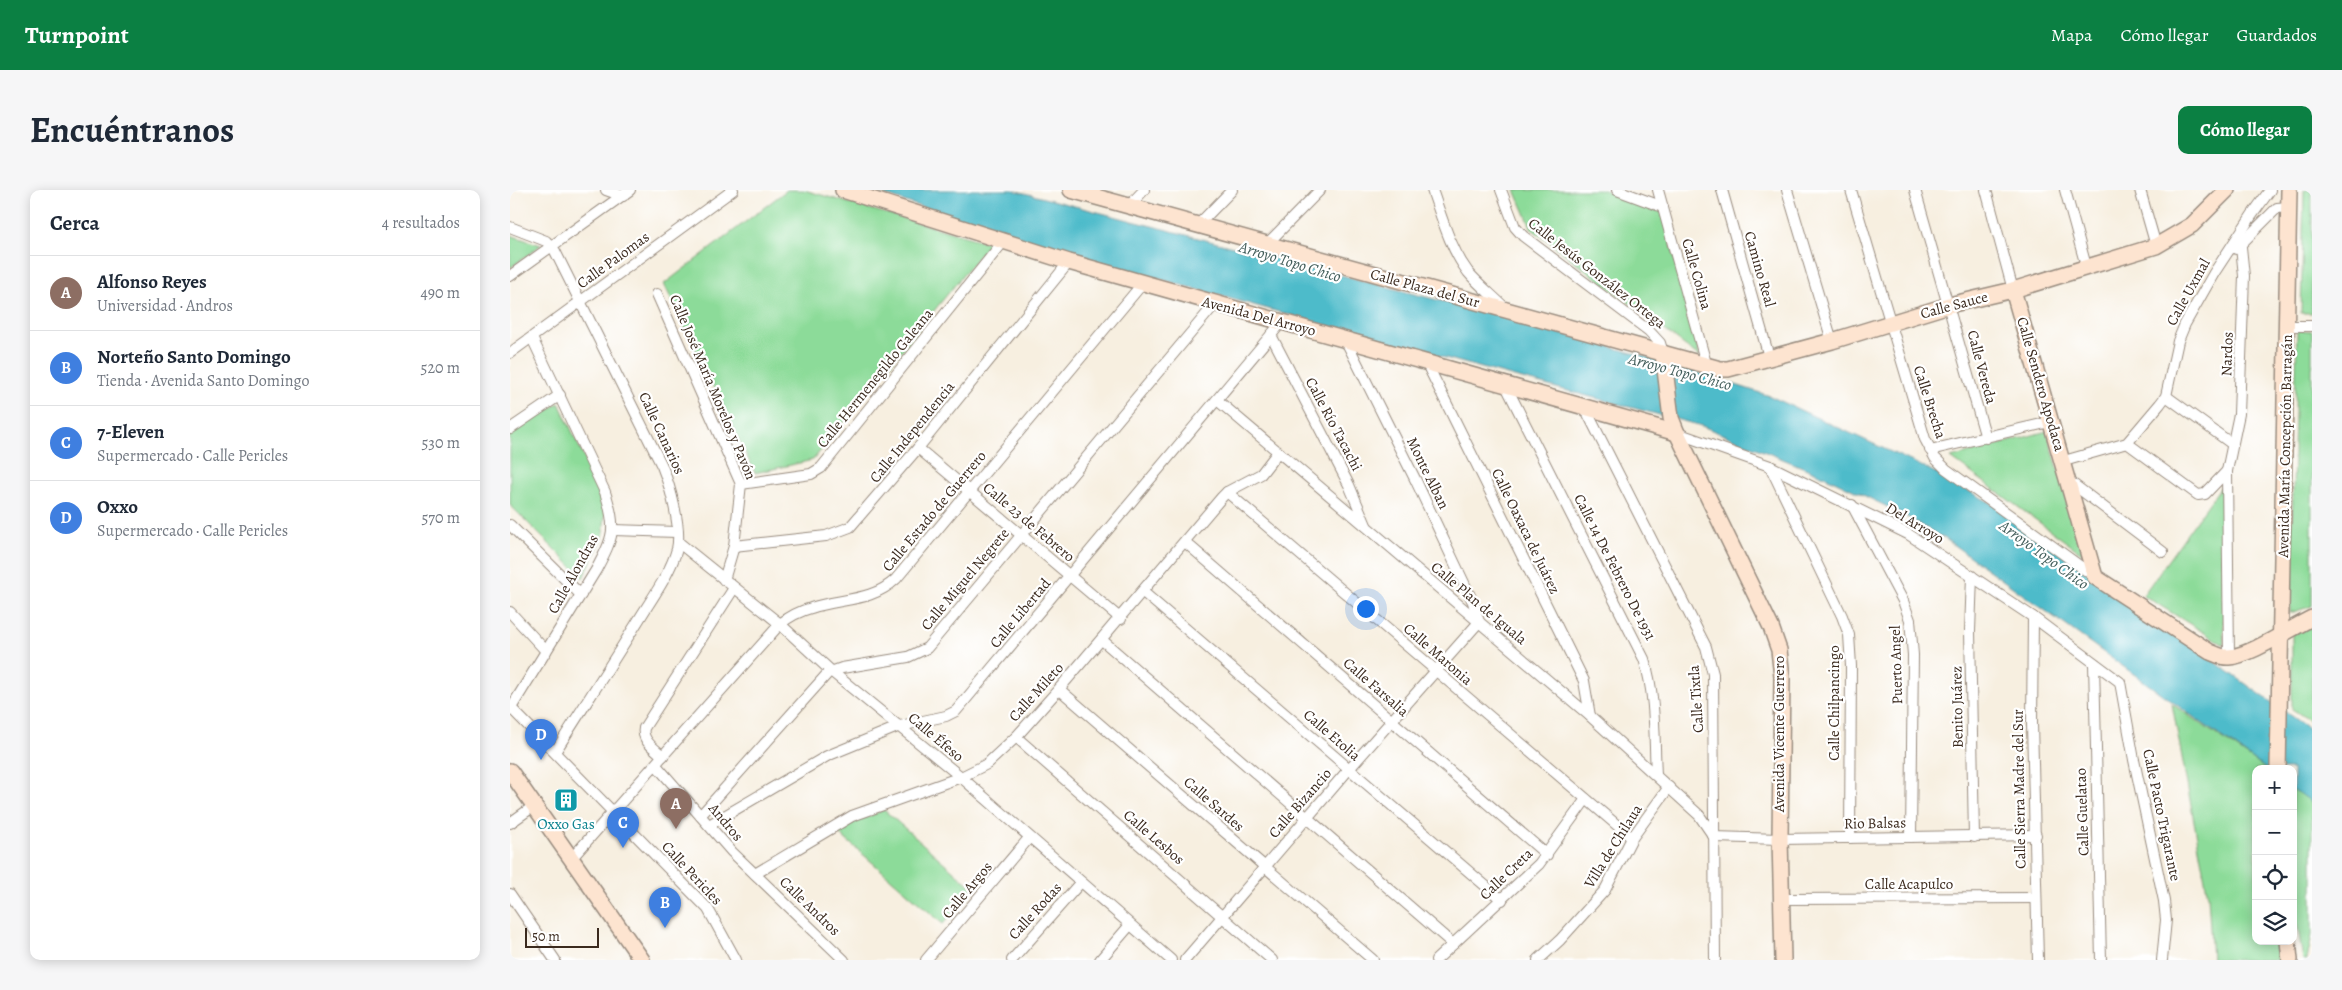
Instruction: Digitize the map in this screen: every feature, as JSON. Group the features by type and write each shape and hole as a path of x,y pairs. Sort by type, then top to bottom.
{"street":[{"path":"606,190 626,193"},
{"name":"Calle Palomas","path":"510,353 733,190"},
{"name":"Avenida Del Arroyo","path":"843,190 1003,242 1143,284 1677,432"},
{"name":"Calle Plaza del Sur","path":"1071,190 1506,310 1664,360"},
{"path":"1128,207 1144,190"},
{"path":"1198,225 1232,190"},
{"path":"1266,245 1320,190"},
{"path":"1432,190 1454,248 1469,274 1506,310"},
{"name":"Calle Jesús González Ortega","path":"1501,190 1515,227 1523,236 1649,331 1660,343 1664,360"},
{"path":"1617,190 1663,207"},
{"name":"Calle Colina","path":"1658,190 1707,367"},
{"name":"Camino Real","path":"1722,190 1770,357"},
{"path":"1787,190 1832,341"},
{"name":"Calle Brecha","path":"1851,190 1930,450 1946,469 2095,577"},
{"name":"Calle Vereda","path":"1915,190 1986,438"},
{"name":"Calle Sendero Apodaca","path":"1986,190 2095,577"},
{"path":"2065,190 2086,266"},
{"path":"2140,190 2156,246"},
{"name":"Calle Uxmal","path":"2239,242 2270,190"},
{"name":"Avenida María Concepción Barragán","path":"2278,765 2289,190"},
{"name":"Calle Sauce","path":"1664,360 1728,369 1832,341 1949,305 2013,290 2156,246 2192,225 2222,192"},
{"path":"510,276 626,193"},
{"name":"Calle Uxmal","path":"2127,443 2166,396 2178,341 2185,324 2214,273 2239,242 2277,208 2289,207"},
{"path":"510,227 539,238 552,246"},
{"name":"Calle Hermenegildo Galeana","path":"741,484 811,474 821,468 1003,242"},
{"name":"Nardos","path":"2229,658 2227,471 2238,425 2241,383 2244,276 2239,242"},
{"name":"Calle Canarios","path":"552,246 582,302 670,485 677,537 674,556 654,595 555,752"},
{"name":"Calle Independencia","path":"734,546 840,533 860,518 1069,262"},
{"name":"Calle Estado de Guerrero","path":"571,859 780,624 812,607 863,598 889,586 1143,284"},
{"name":"Calle José María Morelos y Pavón","path":"656,294 741,484 734,546 724,580"},
{"name":"Calle Miguel Negrete","path":"831,671 908,657 927,648 1215,304"},
{"name":"Calle Libertad","path":"710,825 827,756 900,726 946,716 956,710 1281,323"},
{"path":"2286,326 2312,326"},
{"name":"Calle Río Tacachi","path":"1271,335 1349,485 1368,528"},
{"name":"Calle Alondras","path":"511,707 581,596 607,550 613,530 611,510 605,492 532,338"},
{"name":"Monte Alban","path":"1345,339 1416,481 1473,602 1479,622"},
{"name":"Avenida Vicente Guerrero","path":"1664,360 1671,418 1771,628 1779,650 1782,677 1780,839 1783,960"},
{"name":"Calle Oaxaca de Juárez","path":"1426,362 1577,668 1587,693 1590,716"},
{"name":"Calle 14 De Febrero De 1931","path":"1506,384 1644,659 1652,694 1656,775"},
{"path":"510,429 560,394"},
{"path":"2166,396 2232,444"},
{"name":"Calle Plan de Iguala","path":"1217,400 1590,716 1699,815 1714,838"},
{"name":"Calle Tixtla","path":"1584,406 1706,647 1713,674 1715,960"},
{"path":"1930,450 2050,422"},
{"name":"Del Arroyo","path":"1677,432 1770,466 1908,534 2033,617 2117,679"},
{"path":"2064,462 2127,443 2198,495 2206,494 2227,471"},
{"name":"Calle 23 de Febrero","path":"918,448 1121,618"},
{"name":"Calle Mileto","path":"755,874 852,816 961,778 987,764 1016,737 1060,689 1227,492 1261,474 1278,452"},
{"name":"Calle Chilpancingo","path":"1770,466 1842,616 1849,635 1851,666 1850,838"},
{"path":"2069,481 2163,552"},
{"name":"Calle Maronia","path":"1227,492 1632,838"},
{"name":"Puerto Angel","path":"1852,505 1903,601 1910,620 1913,655 1911,837"},
{"path":"510,525 581,596"},
{"path":"613,530 677,537"},
{"name":"Calle Éfeso","path":"677,537 724,580 780,624 831,671 900,726 1171,960"},
{"name":"Calle Farsalia","path":"1185,542 1547,855"},
{"name":"Benito Juárez","path":"1972,576 1970,631 1974,837"},
{"path":"2095,577 2210,652 2229,658 2243,653 2312,618"},
{"path":"663,756 645,739 642,733 644,728 734,588"},
{"name":"Calle Etolia","path":"1143,592 1502,900"},
{"path":"510,612 546,650"},
{"name":"Calle Sierra Madre del Sur","path":"2033,617 2032,723 2038,960"},
{"name":"Calle Bizancio","path":"1186,960 1349,769 1479,622"},
{"path":"1102,640 1453,944"},
{"name":"Calle Guelatao","path":"2094,663 2100,960"},
{"path":"701,815 831,671"},
{"name":"Calle Pacto Trigarante","path":"2117,679 2121,684 2134,760 2164,901 2166,920 2162,960"},
{"name":"Calle Sardes","path":"1060,689 1264,868 1373,960"},
{"name":"Calle Pericles","path":"511,707 708,909 736,960"},
{"name":"Calle Lesbos","path":"1016,737 1272,960"},
{"name":"Andros","path":"656,765 732,852 755,874"},
{"path":"510,772 642,960"},
{"name":"Villa de Chilaua","path":"1538,960 1560,940 1605,890 1632,838 1669,788"},
{"name":"Calle Creta","path":"1436,960 1502,900 1547,855 1586,799"},
{"path":"510,823 534,806"},
{"name":"Rio Balsas","path":"1714,838 1780,839 2036,835"},
{"name":"Calle Argos","path":"926,960 1029,838"},
{"name":"Calle Andros","path":"755,874 842,959"},
{"name":"Calle Rodas","path":"1012,960 1080,882"},
{"path":"510,894 555,960"},
{"name":"Calle Acapulco","path":"1781,899 2036,898"},
{"path":"1100,960 1130,925"},
{"path":"2288,945 2290,960"}],"green space":[{"path":"787,190 804,190 989,243 813,460 755,473 664,284"},
{"path":"1515,190 1604,190 1663,213 1700,357 1532,229"},
{"path":"2304,190 2312,190 2312,313 2301,313"},
{"path":"510,235 541,245 510,268"},
{"path":"2297,330 2312,331 2312,606 2290,613"},
{"path":"559,403 606,505 603,537 583,578 510,505 510,434"},
{"path":"2047,431 2084,555 1951,458"},
{"path":"2222,485 2224,645 2143,595"},
{"path":"2312,624 2312,722 2292,709 2292,634"},
{"path":"2172,704 2260,765 2252,765 2252,945 2281,945 2283,960 2212,960 2208,896"},
{"path":"2297,791 2312,800 2312,935 2307,960 2303,960 2297,922"},
{"path":"884,810 973,888 943,924 835,830"}],"water":[{"name":"Arroyo Topo Chico","path":"870,190 1013,190 1503,317 1658,360 1770,396 1930,470 1993,504 2312,731 2312,802 2297,792 2297,765 2260,765 1944,538 1902,514 1822,475 1702,426 1511,376 1036,245"}],"place":[{"name":"Oxxo","path":"541,760"},
{"name":"Oxxo Gas","path":"566,800"},
{"name":"Alfonso Reyes","path":"676,829"},
{"name":"7-Eleven","path":"623,848"},
{"name":"Norteño Santo Domingo","path":"665,928"}]}
